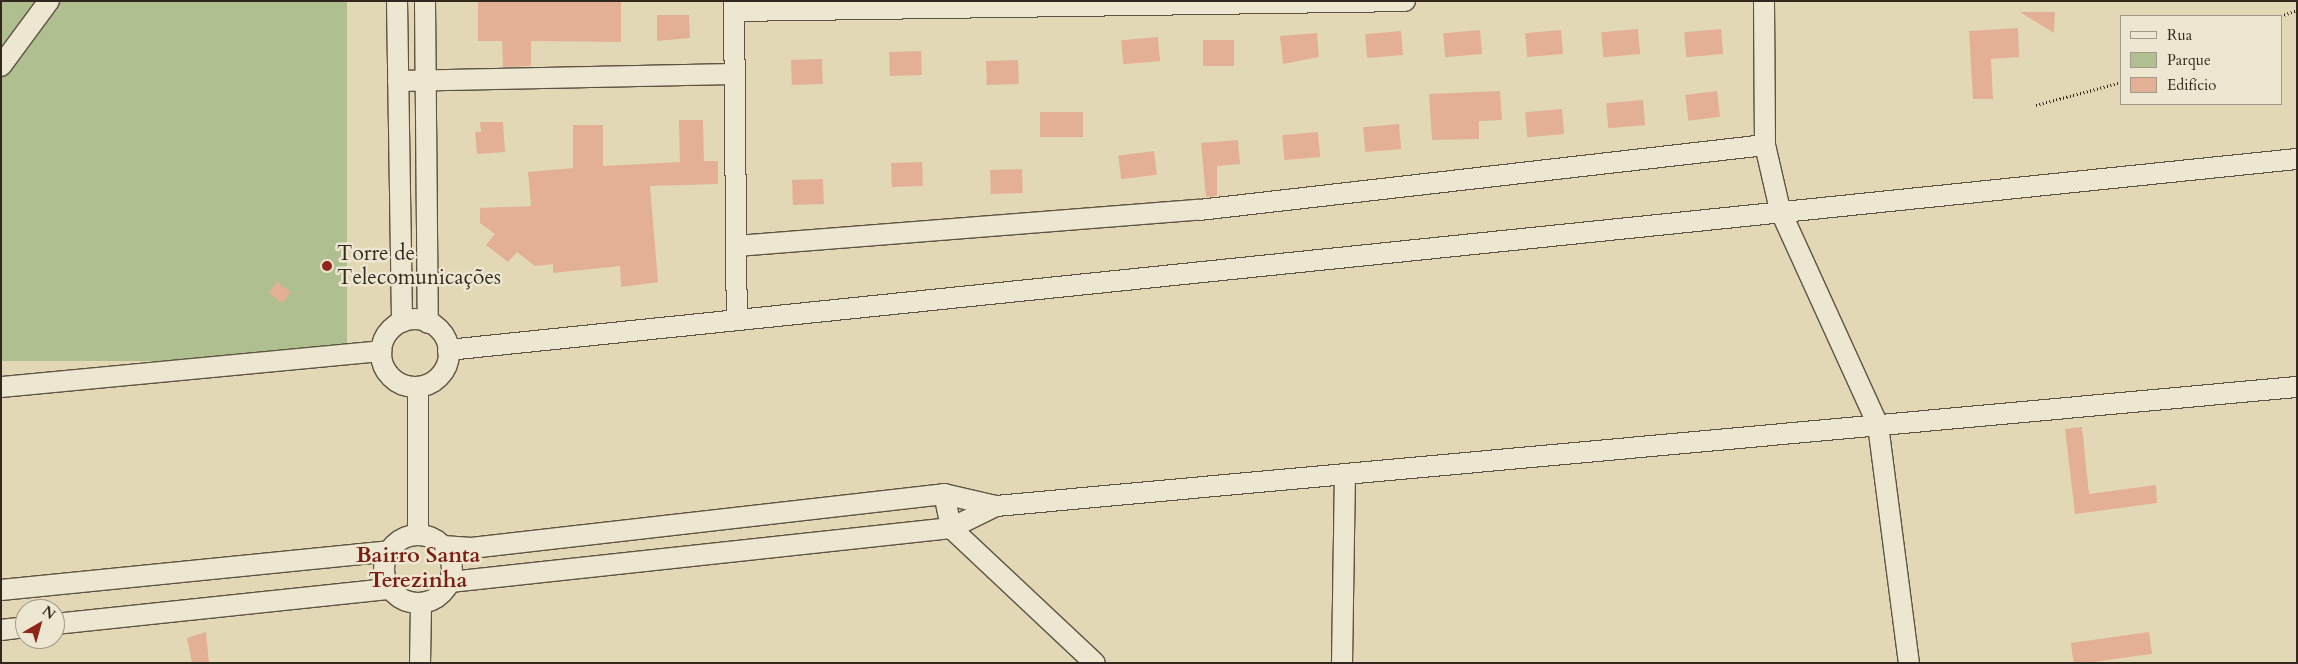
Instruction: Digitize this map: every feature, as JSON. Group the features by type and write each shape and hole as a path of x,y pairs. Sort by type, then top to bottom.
{"street":[{"path":"1,66 48,1"},
{"path":"397,1 402,322"},
{"path":"425,1 428,323"},
{"path":"737,320 734,6 1404,1"},
{"path":"1764,1 1764,145 1780,210 1878,425 1909,663"},
{"path":"398,81 735,74"},
{"path":"736,246 1199,210 1764,145"},
{"path":"448,350 1780,210 2297,159"},
{"path":"402,322 428,323 442,334 448,350 444,370 429,385 418,387 391,378 381,351 387,334 402,322"},
{"path":"1,387 381,351"},
{"path":"418,387 418,535"},
{"path":"1,590 389,551 406,538 418,535 443,546 471,548 944,494 996,506 2297,387"},
{"path":"1342,663 1345,474"},
{"path":"944,494 950,528 1095,663"},
{"path":"450,582 950,528 996,506"},
{"path":"389,551 384,570 390,589 404,600 421,604 439,596 450,582 452,563 443,546"},
{"path":"65,623 390,589"},
{"path":"420,663 421,604"},
{"path":"1,630 15,628"}],"path":[{"path":"2283,15 2297,10"},
{"path":"2036,105 2120,83"}],"green space":[{"path":"1,1 347,1 347,361 1,361"}],"building":[{"path":"478,1 621,1 621,42 531,41 531,66 503,67 502,41 478,41"},
{"path":"2020,12 2055,12 2054,33"},
{"path":"657,15 689,15 690,38 657,41"},
{"path":"2018,28 2019,57 1991,59 1993,99 1973,99 1969,31"},
{"path":"1638,29 1640,54 1603,57 1601,32"},
{"path":"1721,29 1723,54 1686,57 1684,32"},
{"path":"1480,30 1482,54 1445,57 1443,33"},
{"path":"1561,30 1563,54 1527,57 1525,33"},
{"path":"1401,31 1403,55 1367,58 1365,34"},
{"path":"1317,33 1319,57 1283,64 1280,36"},
{"path":"1158,37 1160,61 1123,64 1121,40"},
{"path":"1203,40 1234,40 1234,66 1203,66"},
{"path":"921,51 922,75 890,76 889,52"},
{"path":"822,59 823,84 792,85 791,60"},
{"path":"1018,60 1019,84 987,85 986,61"},
{"path":"1500,91 1502,120 1479,121 1479,139 1432,140 1429,94"},
{"path":"1717,91 1720,117 1688,121 1685,95"},
{"path":"1643,100 1645,125 1608,128 1606,103"},
{"path":"1562,109 1564,134 1527,137 1525,112"},
{"path":"1040,112 1083,112 1083,137 1040,137"},
{"path":"679,120 703,120 704,161 718,161 718,184 650,186 658,282 621,287 620,266 553,273 553,264 535,266 517,252 508,262 486,245 495,234 480,223 480,208 531,206 528,172 573,168 573,125 603,125 603,166 680,162"},
{"path":"480,122 503,122 505,152 477,154 475,132 481,132"},
{"path":"1399,124 1401,149 1365,152 1363,127"},
{"path":"1318,132 1320,157 1284,160 1282,135"},
{"path":"1238,140 1240,164 1217,166 1217,196 1206,197 1201,143"},
{"path":"1154,151 1157,175 1121,179 1118,155"},
{"path":"922,162 923,186 892,187 891,163"},
{"path":"1022,169 1023,193 991,194 990,170"},
{"path":"823,179 824,204 793,205 792,180"},
{"path":"277,282 291,292 283,303 269,293"},
{"path":"2082,427 2089,494 2156,485 2157,503 2075,514 2065,429"},
{"path":"206,632 209,663 192,663 187,638"},
{"path":"2149,632 2152,654 2087,663 2074,663 2071,643"}],"place":[{"name":"Torre de Telecomunicações","path":"327,266"}],"district":[{"name":"Bairro Santa Terezinha","path":"418,568"}]}
